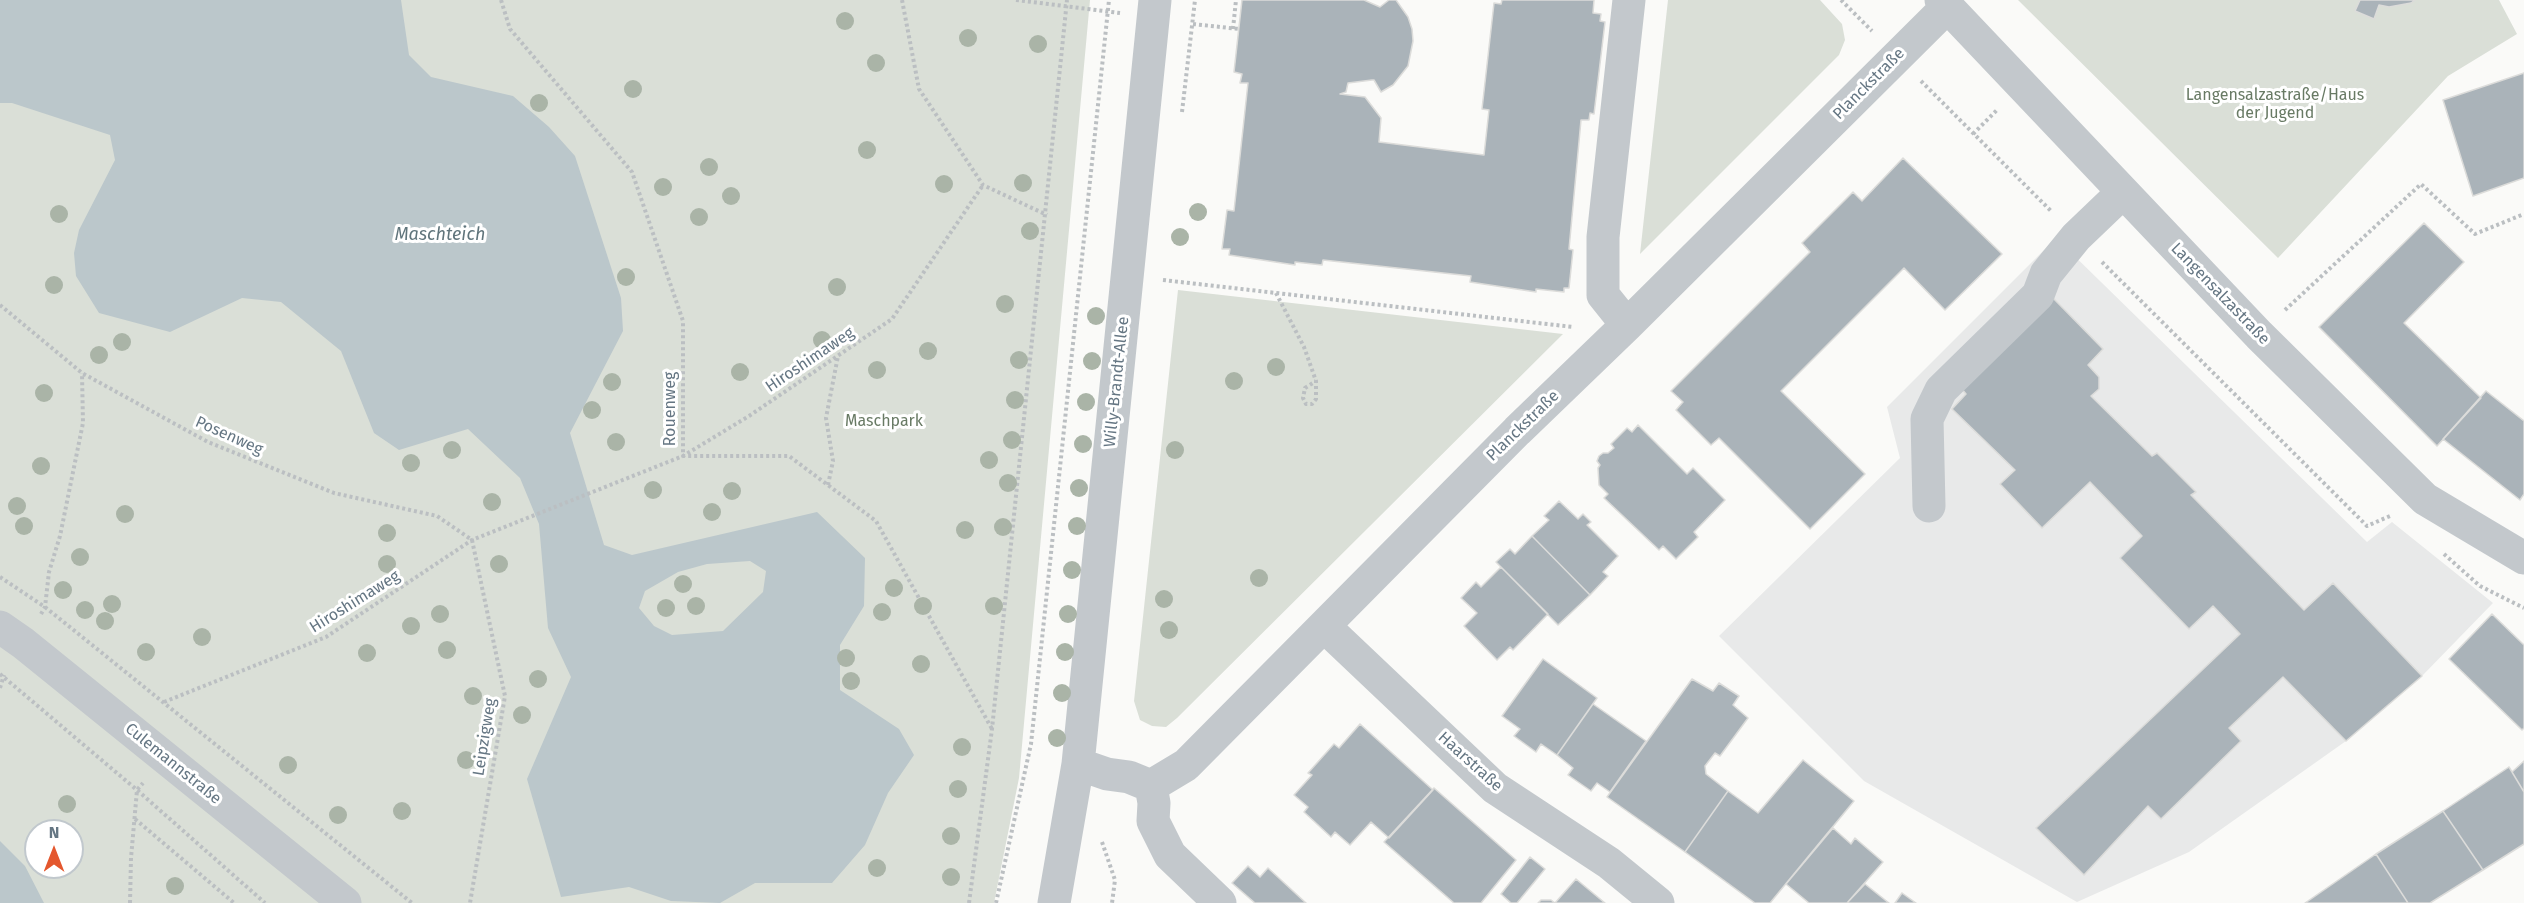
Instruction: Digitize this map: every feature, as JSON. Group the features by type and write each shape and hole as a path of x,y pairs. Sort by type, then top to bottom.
{"street":[{"name":"Willy-Brandt-Allee","path":"1054,903 1078,764 1155,0"},
{"path":"1627,325 1604,295 1604,237 1629,0"},
{"name":"Planckstraße","path":"1151,786 1186,765 1517,431 1898,57 1944,3"},
{"name":"Langensalzastraße","path":"1944,3 2122,194 2259,335 2425,499 2524,558"},
{"path":"1929,506 1927,419 1941,390 2038,295 2046,274 2076,237 2122,194"},
{"name":"Haarstraße","path":"1324,626 1495,788 1609,862 1658,903"},
{"name":"Culemannstraße","path":"11,635 345,903"},
{"path":"1078,764 1107,774 1129,777 1151,786 1154,803 1153,820 1170,855 1220,903"}],"path":[{"name":"Rouenweg","path":"501,0 510,29 632,172 683,321 683,456 789,456 876,521 992,729"},
{"path":"902,0 919,89 983,185 1047,215"},
{"path":"969,903 992,729 1021,439 1047,215 1067,2 1016,0"},
{"path":"996,903 1031,744 1109,0"},
{"path":"1193,24 1236,29 1236,0"},
{"path":"1840,0 2367,526 2397,513"},
{"path":"2259,335 2421,184 2475,234 2524,214"},
{"name":"Hiroshimaweg","path":"164,702 326,637 472,540 683,456 749,416 892,319 983,185"},
{"path":"1162,280 1581,327 1603,348"},
{"path":"1276,293 1304,347 1317,381 1317,399 1312,404 1306,404 1305,388 1317,381"},
{"name":"Posenweg","path":"0,305 81,373 208,442 334,493 437,516 472,540"},
{"path":"828,485 833,461 826,417 838,355"},
{"path":"11,635 45,608 49,572 60,536 83,423 81,373"},
{"name":"Leipzigweg","path":"470,903 505,696 472,540"},
{"path":"2439,549 2480,586 2524,608"},
{"path":"0,577 45,608 164,702 412,903"},
{"path":"0,674 137,790 265,903"},
{"path":"130,903 137,790"},
{"path":"134,819 234,903"},
{"path":"1103,832 1102,841 1114,880 1112,903"}],"shaded area":[{"path":"2056,238 2367,542 2392,522 2493,603 2422,676 2346,741 2189,852 2077,902 1864,781 1719,636 1900,458 1887,407"}],"green space":[{"name":"Maschpark","path":"0,0 1090,0 1019,778 994,903 0,903"},
{"path":"1668,0 1820,0 1842,24 1845,40 1839,55 1640,254"},
{"name":"Langensalzastraße/Haus der Jugend","path":"2018,0 2499,0 2517,34 2448,76 2278,258"},
{"path":"1178,290 1563,334 1166,727 1152,726 1140,720 1134,701"}],"water":[{"name":"Maschteich","path":"0,0 401,0 409,55 431,77 513,96 549,127 575,156 621,298 623,331 570,433 604,545 632,555 817,512 865,558 864,606 840,645 840,690 899,729 914,755 888,793 865,845 832,883 755,883 720,903 671,901 629,887 561,897 527,779 571,677 548,628 539,524 520,478 468,429 399,450 374,433 341,351 281,302 242,298 170,332 99,313 76,276 74,253 79,230 115,160 110,135 12,103 0,103","holes":["750,561 766,571 763,592 723,631 672,635 654,626 639,608 645,591 678,572 707,564"]},
{"path":"0,841 24,865 24,879 32,879 44,903 0,903"}],"building":[{"path":"1242,0 1364,0 1380,7 1389,0 1396,0 1408,17 1412,29 1413,41 1408,66 1393,85 1381,92 1372,80 1348,83 1346,92 1340,94 1365,97 1381,118 1379,142 1484,155 1489,110 1482,109 1494,3 1501,4 1502,0 1594,0 1593,13 1601,14 1600,21 1605,22 1594,114 1590,113 1589,120 1581,120 1569,249 1573,250 1569,288 1564,288 1564,292 1536,289 1536,292 1470,282 1471,276 1323,260 1322,265 1295,262 1295,265 1229,255 1230,249 1222,249 1227,210 1234,211 1248,83 1240,83 1242,74 1234,72"},
{"path":"2360,0 2415,0 2411,3 2389,7 2379,5 2374,19 2355,11"},
{"path":"2524,73 2524,178 2473,196 2443,100"},
{"path":"1903,158 2002,254 1945,310 1904,268 1781,391 1865,474 1810,529 1719,438 1711,445 1676,410 1683,402 1671,391 1810,252 1802,243 1853,192 1862,201"},
{"path":"2424,223 2464,262 2404,323 2481,398 2437,446 2319,327"},
{"path":"2053,298 2103,349 2088,365 2099,377 2099,389 2091,396 2152,456 2157,453 2196,492 2191,495 2304,610 2333,583 2422,676 2346,741 2283,677 2229,728 2241,741 2161,819 2148,806 2084,875 2036,828 2240,634 2213,606 2189,629 2120,558 2142,536 2090,482 2042,528 2000,484 2015,470 1952,409 1966,394 1961,388"},
{"path":"2486,391 2524,421 2524,494 2520,500 2443,439"},
{"path":"1638,425 1687,474 1693,468 1725,500 1694,532 1698,537 1676,559 1663,546 1659,550 1604,498 1608,494 1599,485 1598,468 1600,465 1597,461 1599,456 1614,448 1611,444 1627,428 1632,432"},
{"path":"1559,501 1578,519 1583,514 1591,522 1587,525 1618,556 1603,572 1608,576 1590,595 1532,536 1549,520 1544,516"},
{"path":"1532,536 1590,595 1558,625 1496,562 1510,549 1515,554"},
{"path":"1501,567 1548,614 1513,650 1510,647 1497,660 1464,626 1477,613 1461,598 1476,582 1481,587"},
{"path":"2492,614 2524,645 2524,728 2522,730 2449,659"},
{"path":"1543,659 1597,698 1557,755 1541,744 1536,752 1514,736 1520,729 1502,716"},
{"path":"1692,679 1713,691 1719,683 1739,696 1733,705 1748,718 1720,756 1715,753 1705,766 1706,774 1728,791 1685,852 1607,797"},
{"path":"1593,704 1646,741 1610,792 1597,783 1591,791 1568,775 1573,768 1557,755"},
{"path":"1360,724 1433,790 1389,838 1371,822 1350,845 1335,832 1331,837 1304,812 1308,807 1294,795 1312,775 1308,773 1334,744 1339,748"},
{"path":"1803,760 1854,801 1770,903 1755,903 1685,852 1728,791 1758,813"},
{"path":"2524,761 2524,792 2512,772"},
{"path":"2509,767 2524,792 2524,844 2483,870 2443,811"},
{"path":"1434,788 1516,860 1481,903 1454,903 1384,842"},
{"path":"2443,811 2483,870 2430,903 2408,903 2376,854"},
{"path":"1833,828 1851,844 1855,838 1883,862 1847,903 1809,903 1786,884"},
{"path":"2376,854 2408,903 2305,903"},
{"path":"1530,857 1545,869 1517,903 1511,903 1501,894"},
{"path":"1248,866 1260,877 1268,868 1306,903 1255,903 1232,883"},
{"path":"1576,879 1605,903 1555,903"},
{"path":"1865,884 1889,903 1847,903"},
{"path":"1902,893 1916,903 1895,903"},
{"path":"1541,900 1551,900 1555,903 1538,903"}]}
